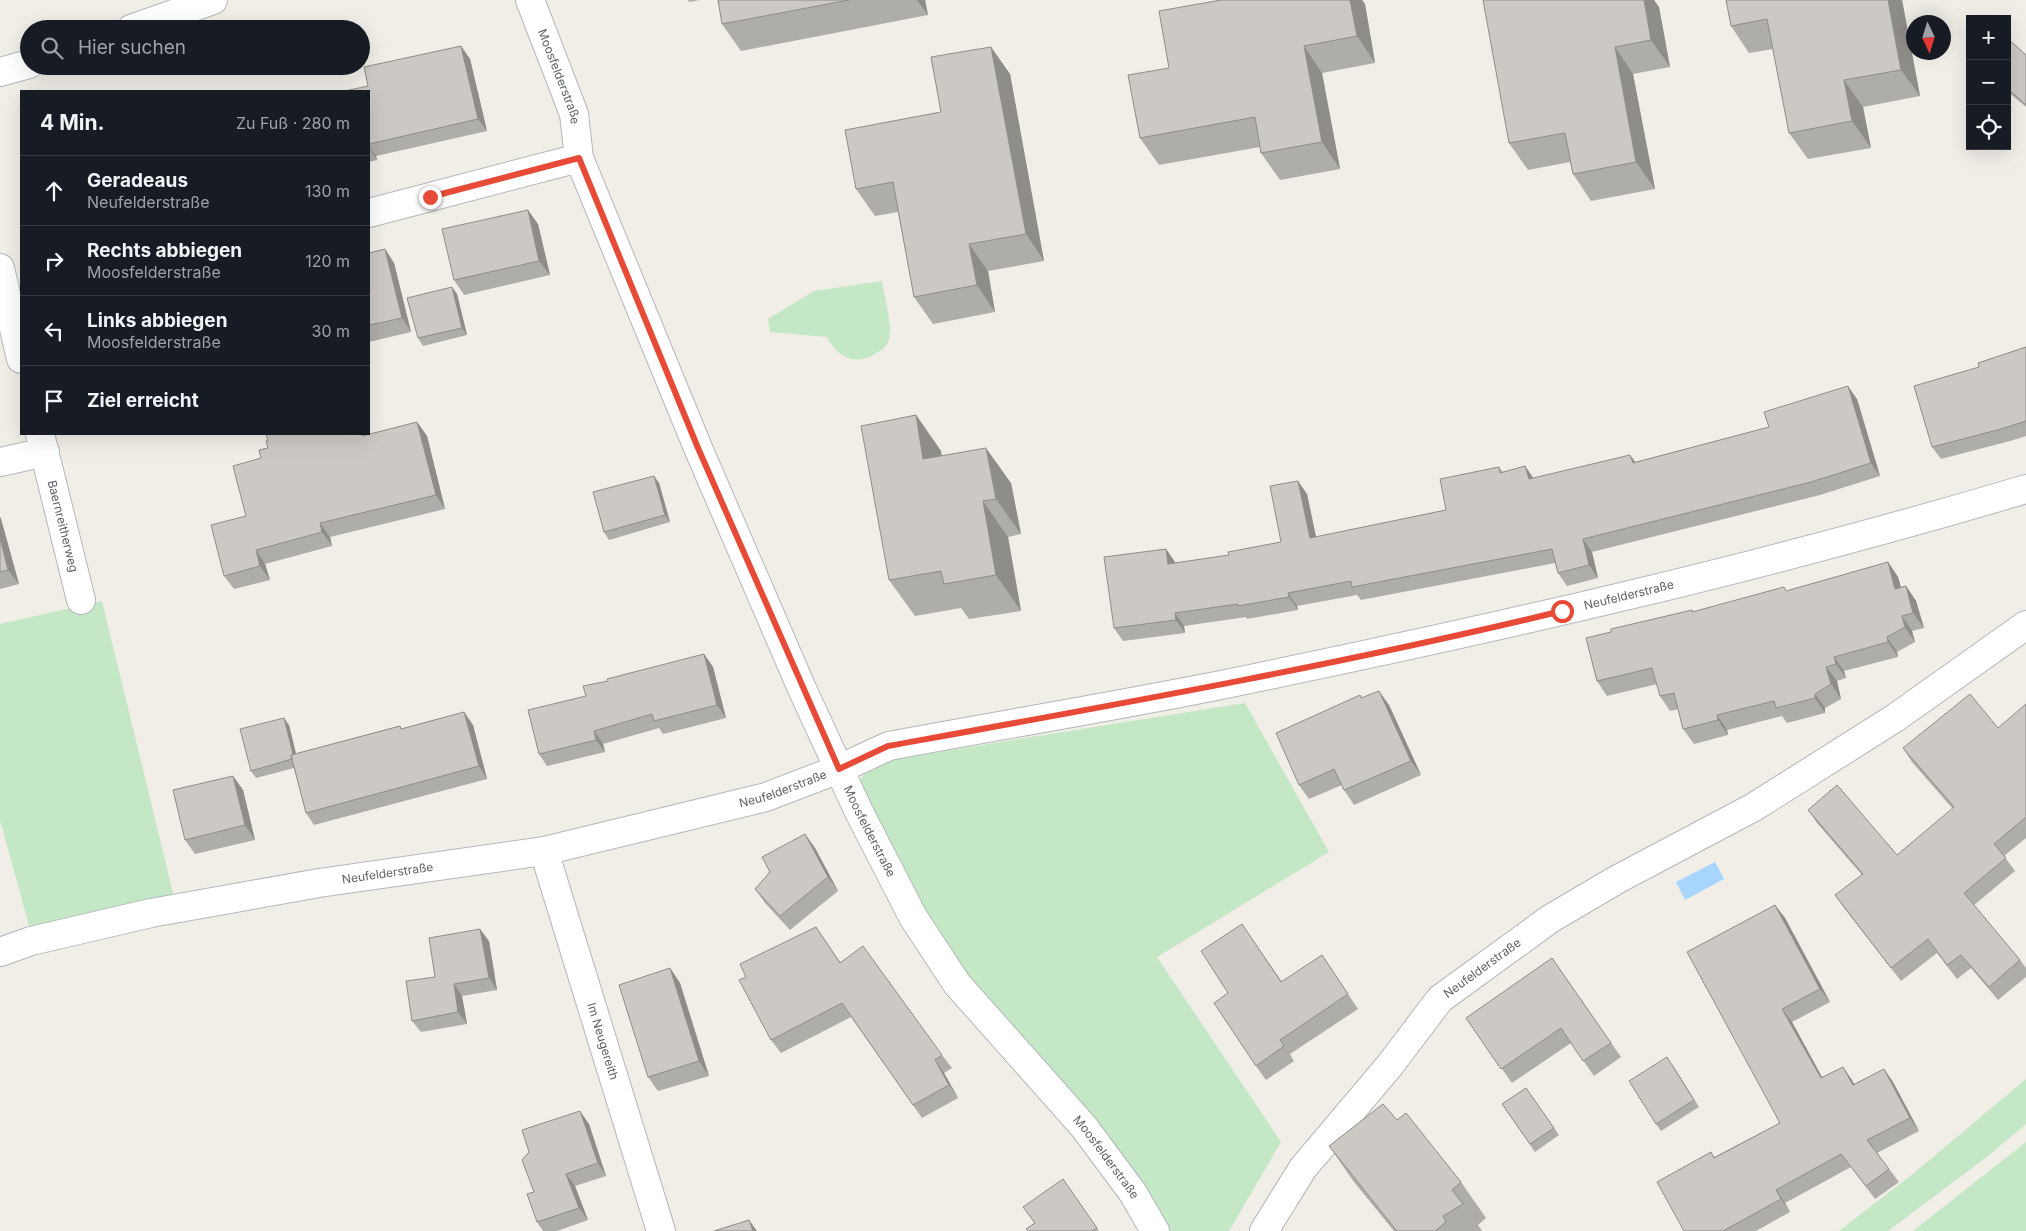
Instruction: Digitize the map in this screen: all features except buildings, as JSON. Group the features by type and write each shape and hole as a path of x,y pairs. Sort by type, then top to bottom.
{"street":[{"path":"156,20 213,0"},
{"name":"Moosfelderstraße","path":"530,0 574,114 579,158 698,448 839,769 913,917 957,984 1084,1127 1133,1193 1155,1231"},
{"path":"0,72 20,66"},
{"path":"370,213 579,158"},
{"path":"0,268 15,307 20,350"},
{"name":"Baernreitherweg","path":"0,462 42,443 81,600"},
{"name":"Neufelderstraße","path":"0,952 31,941 170,910 319,883 544,852 766,797 839,769 888,746 1209,687 1486,629 1814,550 2026,489"},
{"name":"Neufelderstraße","path":"1264,1231 1303,1168 1390,1065 1440,999 1550,919 1754,806 1895,718 2026,625"},
{"name":"Im Neugereith","path":"544,852 661,1231"}],"green space":[{"path":"882,281 890,336 885,346 873,355 852,359 840,354 827,337 770,332 768,319 814,291"},
{"path":"102,601 174,897 31,933 0,820 0,624"},
{"path":"1245,703 1329,852 1157,957 1281,1142 1229,1231 1170,1231 1136,1183 946,952 858,785 870,769 881,763 901,758"},
{"path":"2026,1079 2026,1124 1988,1156 1888,1231 1839,1231 1914,1173"},
{"path":"2026,1142 2026,1231 1913,1231"}],"water":[{"path":"1715,862 1724,879 1685,900 1676,882"}],"route":[{"path":"430,197 579,158 698,448 839,769 888,746 1209,687 1486,629 1562,611"}]}
